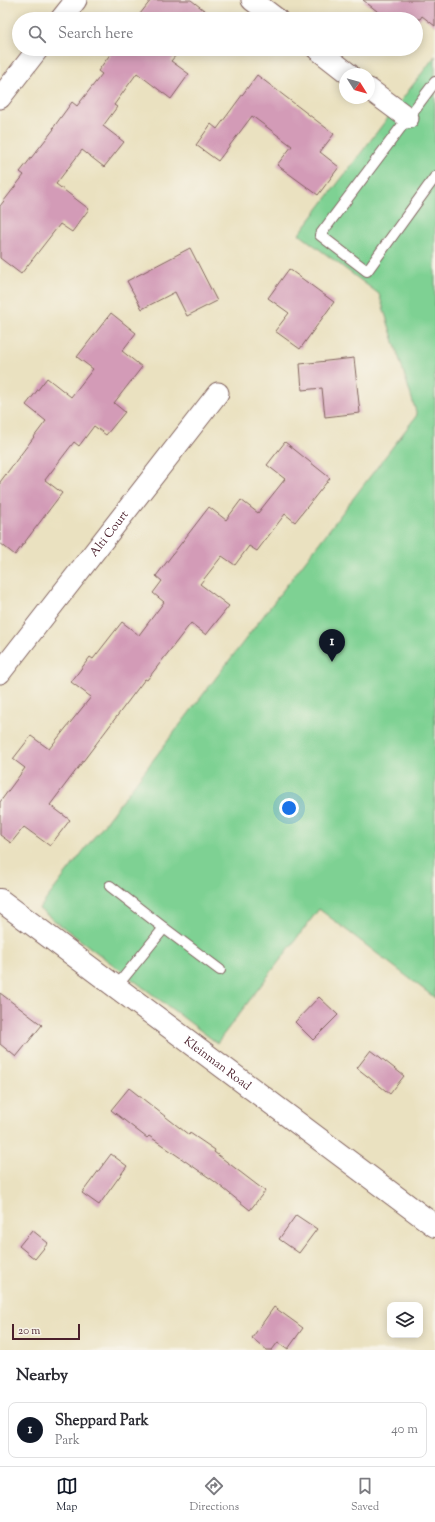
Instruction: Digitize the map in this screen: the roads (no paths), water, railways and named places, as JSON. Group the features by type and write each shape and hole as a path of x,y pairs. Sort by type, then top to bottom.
{"street":[{"path":"67,12 76,0"},
{"path":"252,0 268,12"},
{"path":"0,98 33,56"},
{"path":"326,56 342,68"},
{"path":"375,93 408,118"},
{"name":"Alti Court","path":"0,673 218,393"},
{"name":"Kleinman Road","path":"0,900 435,1226"}],"lane":[{"path":"435,82 320,235 366,271 435,177"},
{"path":"110,886 220,970"},
{"path":"116,987 164,928"}],"place":[{"name":"Sheppard Park","path":"332,662"}]}
